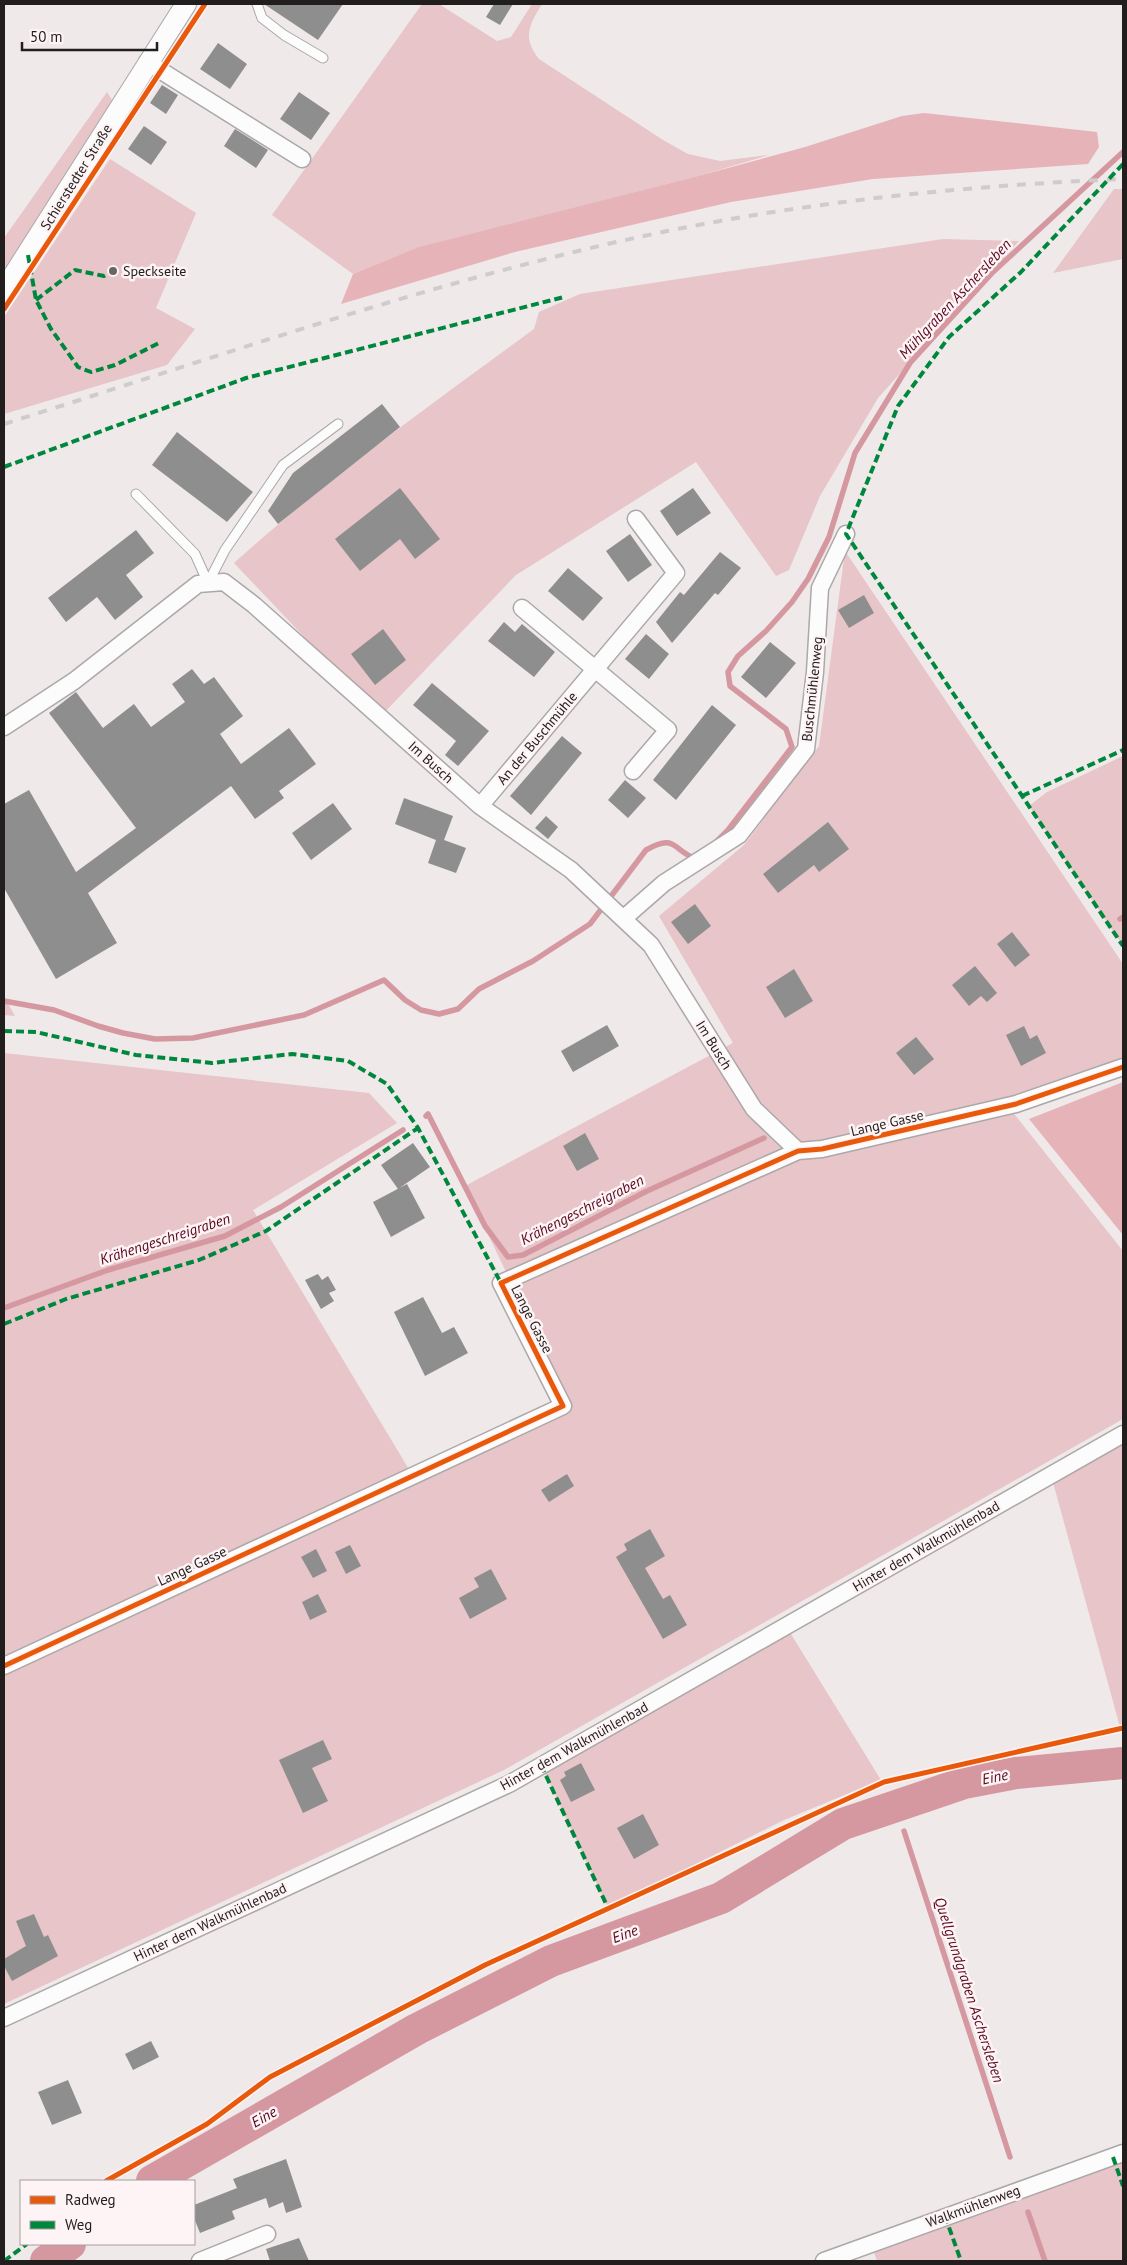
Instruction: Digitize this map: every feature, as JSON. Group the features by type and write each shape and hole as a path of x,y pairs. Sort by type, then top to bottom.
{"street":[{"name":"Schierstedter Straße","path":"4,290 28,255 147,62 186,4"},
{"path":"147,62 302,159"},
{"name":"An der Buschmühle","path":"480,806 676,573 636,519"},
{"name":"Buschmühlenweg","path":"620,915 740,835 806,749 815,672 820,588 846,534"},
{"name":"Im Busch","path":"208,583 224,582 254,605 480,806 571,870 620,915 650,945 754,1109 798,1151"},
{"path":"4,726 74,681 198,584 208,583"},
{"path":"522,608 668,730 633,772"},
{"name":"Lange Gasse","path":"4,1666 563,1406 501,1283 798,1151 822,1149 1016,1104 1123,1067"},
{"name":"Hinter dem Walkmühlenbad","path":"4,2018 509,1784 1123,1434"},
{"name":"Walkmühlenweg","path":"824,2261 1123,2153"},
{"path":"200,2261 267,2234"}],"lane":[{"path":"257,4 262,18 284,35 323,58"},
{"path":"208,583 225,550 283,465 338,424"},
{"path":"136,494 196,554 208,583"}],"shaded area":[{"path":"422,4 439,4 497,41 511,37 532,4 542,4 529,31 530,44 539,59 663,140 688,154 720,161 769,155 702,175 420,247 353,274 272,215"},
{"path":"107,92 112,100 26,245 4,277 4,238"},
{"path":"924,113 1097,132 1099,147 1088,164 873,179 731,202 515,252 341,304 353,274 419,247 702,175 805,147 902,116"},
{"path":"110,159 196,213 156,308 195,329 167,365 4,414 4,317"},
{"path":"1114,189 1123,189 1123,259 1053,273"},
{"path":"943,239 1019,241 878,398 820,496 789,570 776,576 696,462 516,575 380,717 234,563 343,471 534,329 539,312 580,294"},
{"path":"845,551 1123,964 1123,1058 1004,1101 1123,1251 1123,1419 504,1770 4,2004 4,1053 369,1093 397,1123 253,1210 416,1481 571,1408 465,1186 733,1043 659,916 744,845 819,746"},
{"path":"1123,756 1123,946 1029,806 1047,792"},
{"path":"4,996 15,1016 4,1015"},
{"path":"1123,1082 1123,1235 1029,1119"},
{"path":"1123,1434 1123,1727 1120,1727 1051,1475"},
{"path":"786,1626 881,1780 784,1820 608,1908 541,1765"},
{"path":"1123,2158 1123,2261 877,2261 873,2249"}],"building":[{"path":"264,4 343,4 318,40"},
{"path":"494,4 513,4 500,25 486,17"},
{"path":"218,43 247,64 230,89 200,69"},
{"path":"162,85 178,95 166,114 150,103"},
{"path":"299,92 330,113 311,140 280,119"},
{"path":"144,126 167,142 151,165 128,149"},
{"path":"235,129 268,150 256,168 224,146"},
{"path":"382,404 400,427 278,524 268,511 293,473"},
{"path":"177,432 253,492 227,522 152,465"},
{"path":"400,488 440,539 415,559 400,539 360,571 335,539"},
{"path":"693,488 711,513 677,536 660,511"},
{"path":"136,530 154,553 126,575 143,597 115,620 97,597 66,622 48,598"},
{"path":"630,534 652,565 628,582 606,551"},
{"path":"720,552 741,568 718,595 715,593 672,643 656,622 680,592 684,595"},
{"path":"568,568 603,598 583,621 548,591"},
{"path":"864,595 874,613 849,628 838,610"},
{"path":"504,622 515,632 522,624 555,652 534,677 488,641"},
{"path":"383,629 406,660 375,685 351,654"},
{"path":"646,634 669,654 649,679 625,659"},
{"path":"770,642 796,663 766,698 741,677"},
{"path":"192,669 204,684 214,677 243,716 220,734 241,764 289,728 316,764 279,791 284,798 255,819 231,786 88,893 117,943 56,979 4,888 4,804 29,790 76,872 136,828 49,713 76,692 103,728 134,704 151,727 185,702 172,684"},
{"path":"432,683 489,731 458,766 445,755 456,741 413,705"},
{"path":"712,705 736,725 676,800 653,780"},
{"path":"562,736 582,753 531,815 510,796"},
{"path":"625,780 646,798 628,818 608,800"},
{"path":"404,798 453,816 444,840 466,848 456,873 428,863 436,840 395,824"},
{"path":"333,803 352,829 311,860 292,833"},
{"path":"546,816 558,827 548,839 535,828"},
{"path":"828,822 849,849 819,872 814,865 778,893 763,874"},
{"path":"695,904 711,926 688,944 671,922"},
{"path":"1012,932 1030,955 1015,967 997,944"},
{"path":"975,966 997,993 987,1002 981,996 969,1006 952,985"},
{"path":"794,969 813,1001 785,1018 766,987"},
{"path":"607,1025 619,1046 573,1072 561,1051"},
{"path":"1024,1026 1030,1039 1037,1035 1046,1053 1021,1066 1006,1035"},
{"path":"916,1037 934,1059 914,1075 896,1053"},
{"path":"585,1133 599,1159 577,1171 563,1146"},
{"path":"413,1143 430,1167 398,1189 381,1165"},
{"path":"407,1184 425,1218 391,1237 373,1202"},
{"path":"318,1274 322,1280 328,1276 336,1290 329,1293 334,1301 321,1309 305,1280"},
{"path":"423,1297 442,1333 454,1327 468,1353 425,1376 394,1312"},
{"path":"567,1474 574,1486 549,1502 541,1490"},
{"path":"650,1529 665,1556 645,1568 663,1599 670,1595 687,1625 663,1639 616,1557 627,1550 624,1544"},
{"path":"350,1545 361,1566 346,1574 335,1552"},
{"path":"316,1549 327,1571 313,1578 301,1557"},
{"path":"491,1569 507,1599 470,1619 459,1598 479,1587 474,1578"},
{"path":"318,1594 327,1612 310,1620 302,1602"},
{"path":"323,1740 332,1759 312,1768 328,1801 303,1813 279,1760"},
{"path":"581,1763 595,1790 571,1802 560,1780 566,1776 564,1772"},
{"path":"643,1814 659,1845 634,1859 617,1828"},
{"path":"34,1914 44,1937 48,1935 58,1956 12,1981 4,1966 4,1959 26,1946 16,1921"},
{"path":"151,2041 159,2057 133,2070 125,2054"},
{"path":"68,2080 82,2113 52,2125 38,2092"},
{"path":"286,2159 302,2207 286,2213 283,2202 269,2208 266,2198 232,2211 235,2219 200,2233 195,2220 195,2205 237,2188 233,2179"},
{"path":"299,2238 309,2261 270,2261 266,2249"}],"waterway":[{"name":"Mühlgraben Aschersleben","path":"717,841 728,830 792,747 786,729 730,686 728,672 738,656 766,631 792,602 808,579 829,537 855,453 910,363 993,272 1123,152"},
{"name":"Mühlgraben Aschersleben","path":"4,1001 54,1010 98,1026 155,1039 193,1038 304,1015 384,980 405,1000 421,1010 439,1014 458,1009 479,989 533,961 590,924 646,850 656,845 669,843 697,859"},
{"name":"Krähengeschreigraben","path":"426,1116 428,1114 485,1226 508,1257 523,1255 647,1191 764,1138"},
{"name":"Krähengeschreigraben","path":"4,1308 108,1270 225,1236 281,1207 403,1130"},
{"name":"Eine","path":"154,2180 417,2029 551,1961 721,1898 843,1824 964,1783 1016,1773 1123,1763"},
{"name":"Quellgrundgraben Aschersleben","path":"904,1831 1010,2157"},
{"name":"Quellgrundgraben Aschersleben","path":"1028,2212 1045,2261"},
{"name":"Eine","path":"46,2261 69,2245"}],"railway":[{"path":"4,424 393,301 551,258 630,239 752,215 875,198 999,186 1123,179"}],"marked path":[{"path":"1123,164 1021,272 949,337 898,406 846,534 1123,946"},
{"path":"28,255 36,300 51,329 78,367 91,372 115,365 159,343"},
{"path":"36,300 75,270 104,276 110,273"},
{"path":"4,467 246,378 564,297"},
{"path":"1022,796 1123,750"},
{"path":"4,1031 36,1032 136,1055 212,1063 292,1054 348,1061 387,1084 418,1128 501,1283"},
{"path":"4,1324 66,1299 199,1260 266,1231 418,1128"},
{"path":"541,1765 608,1908"},
{"path":"1113,2157 1123,2186"},
{"path":"945,2216 961,2261"},
{"path":"4,2261 26,2245"}],"cycle path":[{"path":"4,309 205,4"},
{"path":"4,1666 563,1406 501,1283 798,1151 822,1149 1016,1104 1123,1067"},
{"path":"108,2180 207,2124 270,2077 485,1965 884,1782 1123,1728"}],"place":[{"name":"Speckseite","path":"113,271"}]}
